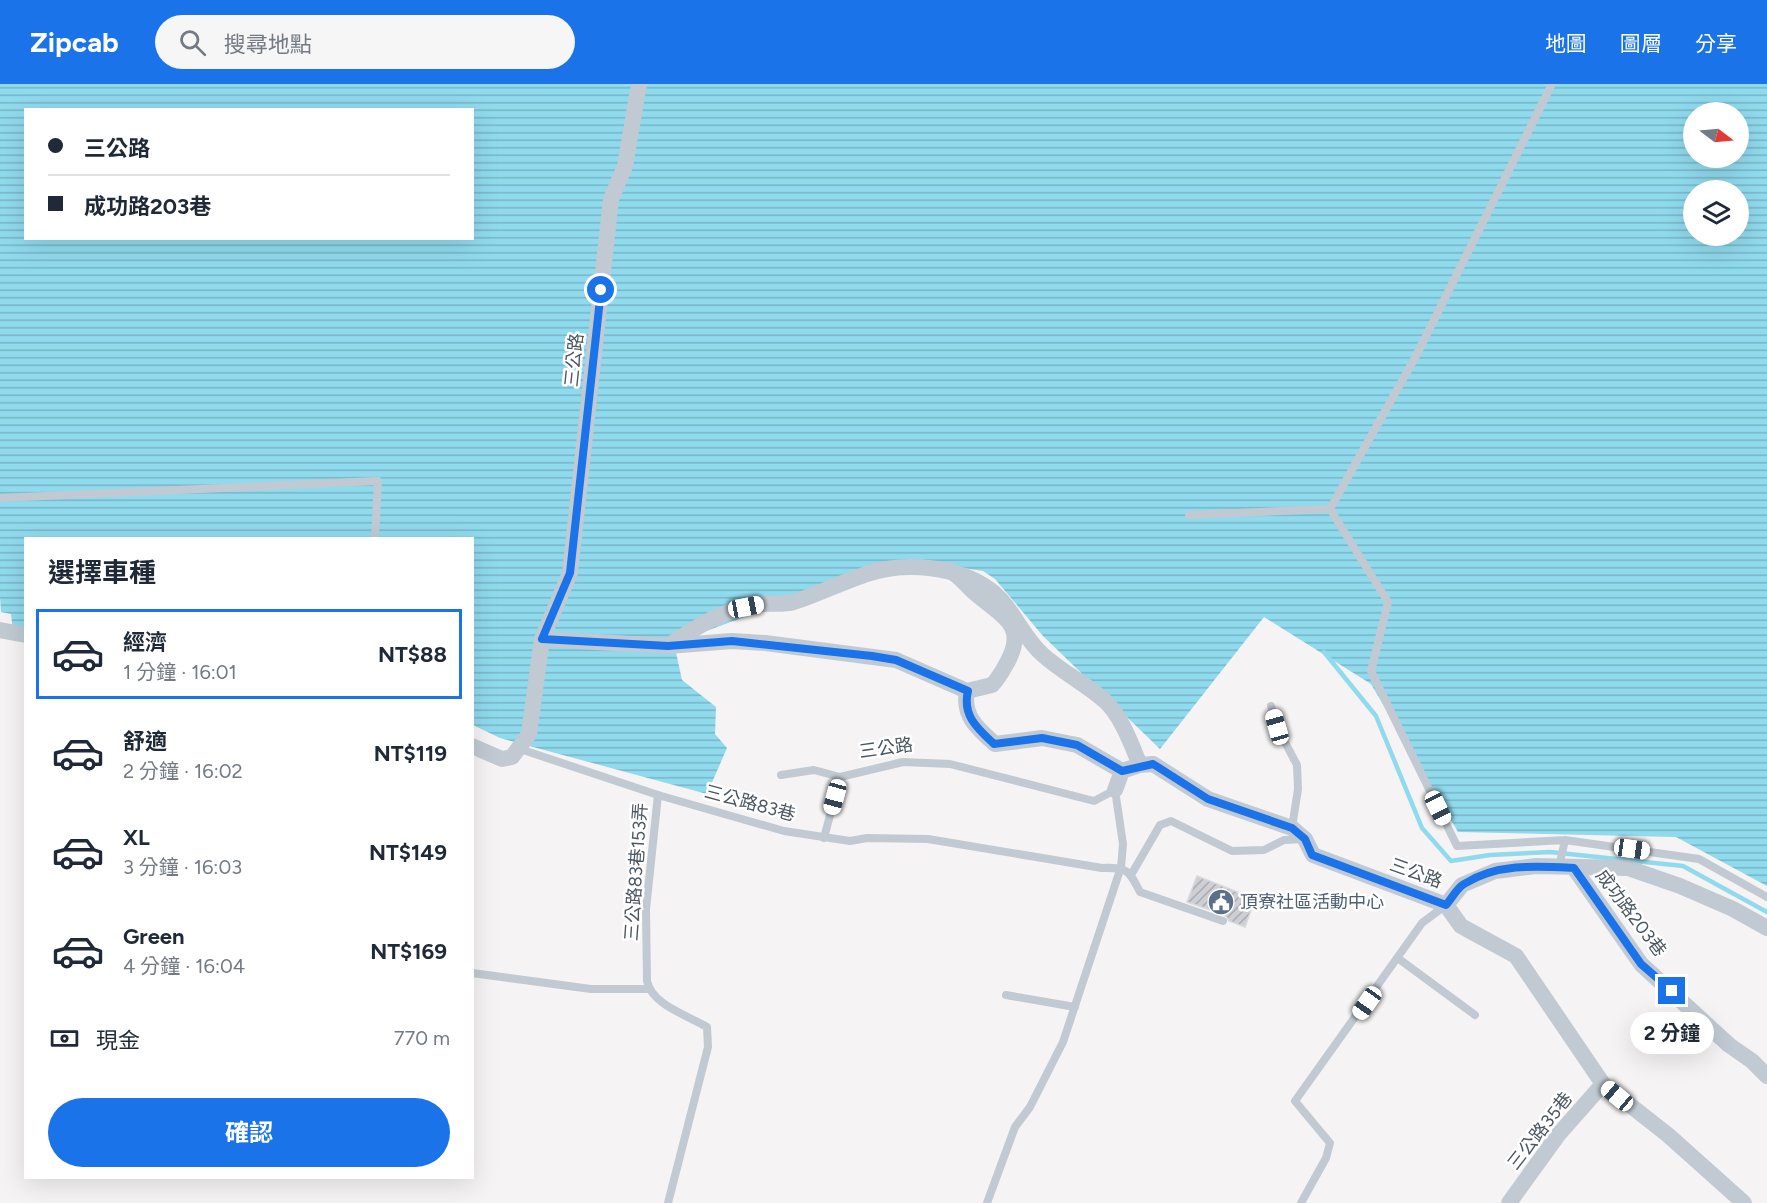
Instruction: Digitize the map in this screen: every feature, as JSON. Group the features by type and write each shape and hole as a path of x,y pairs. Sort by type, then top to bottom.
{"street":[{"name":"三公路","path":"520,749 529,734 534,711 542,639 570,573 611,200 625,166 639,84"},
{"path":"668,646 699,625 733,610 763,604 789,603 871,573 894,569 948,570 988,588 1006,604 1028,641 1077,682 1106,702 1119,721 1140,765 1122,771 1077,745 1042,738 994,744 972,723 965,703 968,691"},
{"path":"542,639 668,646 732,641 896,660 968,691 992,685 997,680 1017,640 1006,620 968,588 959,575 948,570"},
{"path":"0,627 24,634"},
{"path":"474,747 502,759 512,757 520,749"},
{"name":"三公路","path":"1140,765 1153,764 1208,799 1299,834 1312,855 1446,905 1461,926 1516,956 1603,1084 1668,1135 1744,1203"},
{"path":"1115,790 1122,771"},
{"path":"1446,905 1462,885 1495,871 1536,866 1628,868 1654,875 1733,909 1767,928"},
{"name":"成功路203巷","path":"1566,868 1641,964 1729,1045 1752,1061 1767,1076"},
{"name":"三公路35巷","path":"1509,1203 1558,1135 1603,1084"}],"lane":[{"path":"1330,509 1416,356 1552,84"},
{"path":"0,498 378,481 375,537"},
{"path":"1189,515 1330,509"},
{"path":"1330,509 1388,602 1371,671 1457,846 1565,840 1699,859 1767,897"},
{"path":"1131,874 1160,825 1172,821 1232,851 1264,850 1299,834 1298,765 1277,727 1271,706"},
{"name":"三公路83巷","path":"520,749 658,795 784,831 850,841 867,838 928,839 1102,868 1121,867"},
{"name":"三公路","path":"780,775 814,770 840,777 903,762 941,763 973,768 1069,797 1094,801 1115,790"},
{"path":"824,838 840,777"},
{"path":"987,1203 1015,1127 1030,1107 1063,1042 1121,867 1123,844 1115,790"},
{"name":"三公路83巷153弄","path":"649,990 646,909 658,795"},
{"path":"1565,840 1566,868"},
{"path":"1121,867 1131,874 1140,891 1223,921"},
{"path":"1301,1203 1326,1158 1330,1143 1295,1101 1399,959 1422,922 1446,905"},
{"path":"1399,959 1475,1015"},
{"path":"474,973 591,989 649,990 657,999 707,1027 708,1047 668,1203"},
{"path":"1006,995 1075,1007"}],"water":[{"path":"0,84 1767,84 1767,886 1676,837 1458,832 1371,684 1264,617 1160,749 1043,636 995,579 983,571 916,561 855,576 674,643 682,680 716,707 715,734 727,748 707,794 500,738 474,725 474,537 24,537 24,633 13,631 11,614 1,612 0,597"}],"building":[{"name":"頂寮社區活動中心","path":"1197,876 1255,899 1245,927 1229,921 1225,915 1187,902"}],"waterway":[{"path":"1324,652 1376,716 1422,828 1451,861 1490,855 1550,852 1683,866 1767,912"}],"place":[{"name":"頂寮社區活動中心","path":"1221,902"}],"route":[{"path":"601,290 570,573 542,639 668,646 732,641 765,643 896,660 968,691 965,703 972,723 994,744 1042,738 1077,745 1091,751 1102,761 1122,771 1140,765 1153,764 1208,799 1292,828 1305,839 1312,855 1446,905 1462,885 1495,871 1536,866 1574,868 1641,964 1672,991"}]}
